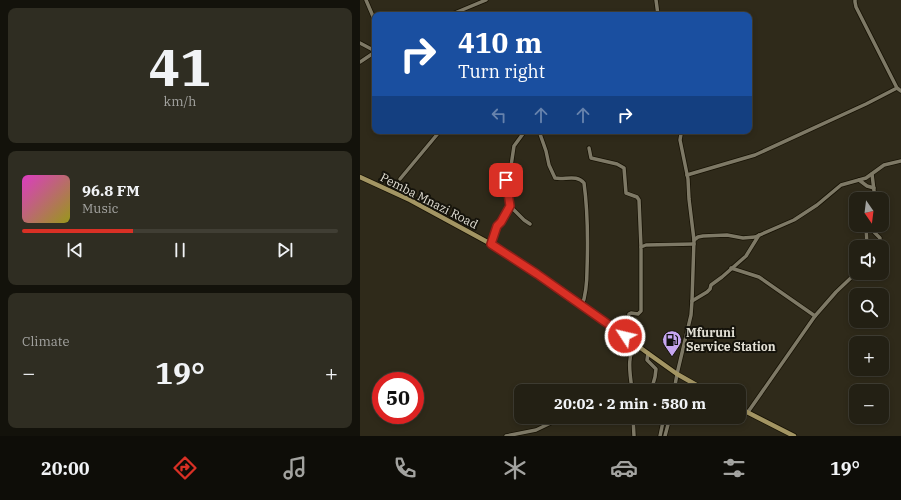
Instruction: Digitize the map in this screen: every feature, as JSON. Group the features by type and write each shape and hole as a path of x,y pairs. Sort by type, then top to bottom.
{"main road":[{"name":"Pemba Mnazi Road","path":"360,177 410,200 491,244 537,274 676,374 694,384"},
{"path":"748,412 794,436"}],"street":[{"path":"366,0 372,14"},
{"path":"457,12 486,0"},
{"path":"656,0 658,12"},
{"path":"855,0 856,6 897,88 901,91"},
{"path":"360,43 372,50"},
{"path":"360,62 372,54"},
{"path":"688,175 755,155 866,104 897,88"},
{"path":"400,179 438,134"},
{"path":"522,134 514,146 506,184 510,206 530,224"},
{"path":"540,134 546,151 548,165 555,178 579,178 584,183 587,207 588,253 586,288 582,306"},
{"path":"675,384 689,324 692,301 694,242 688,175 680,134"},
{"path":"589,148 590,158 617,164 624,168 626,193 637,197 639,200 641,311 638,314 629,314 625,336"},
{"path":"641,247 646,245 694,242 698,237 703,236 728,235 750,238 794,220 813,208 836,188 845,183 866,178 884,165 901,161"},
{"path":"872,174 874,192"},
{"path":"859,180 867,186 874,188"},
{"path":"491,244 497,226 510,206"},
{"path":"874,232 880,238 880,240"},
{"path":"692,301 707,292 711,285 746,256 759,235"},
{"path":"731,268 759,277 815,316"},
{"path":"748,412 815,316 849,280"},
{"path":"632,384 630,354 633,348 637,345"},
{"path":"648,353 647,360 656,369 656,377 653,384"},
{"path":"506,436 536,430 548,424"},
{"path":"633,424 634,436"},
{"path":"660,436 663,424"},
{"path":"666,436 669,424"}],"place":[{"name":"Mfuruni Service Station","path":"672,357"}],"route":[{"path":"506,180 510,206 497,226 491,244 537,274 625,336"}]}
